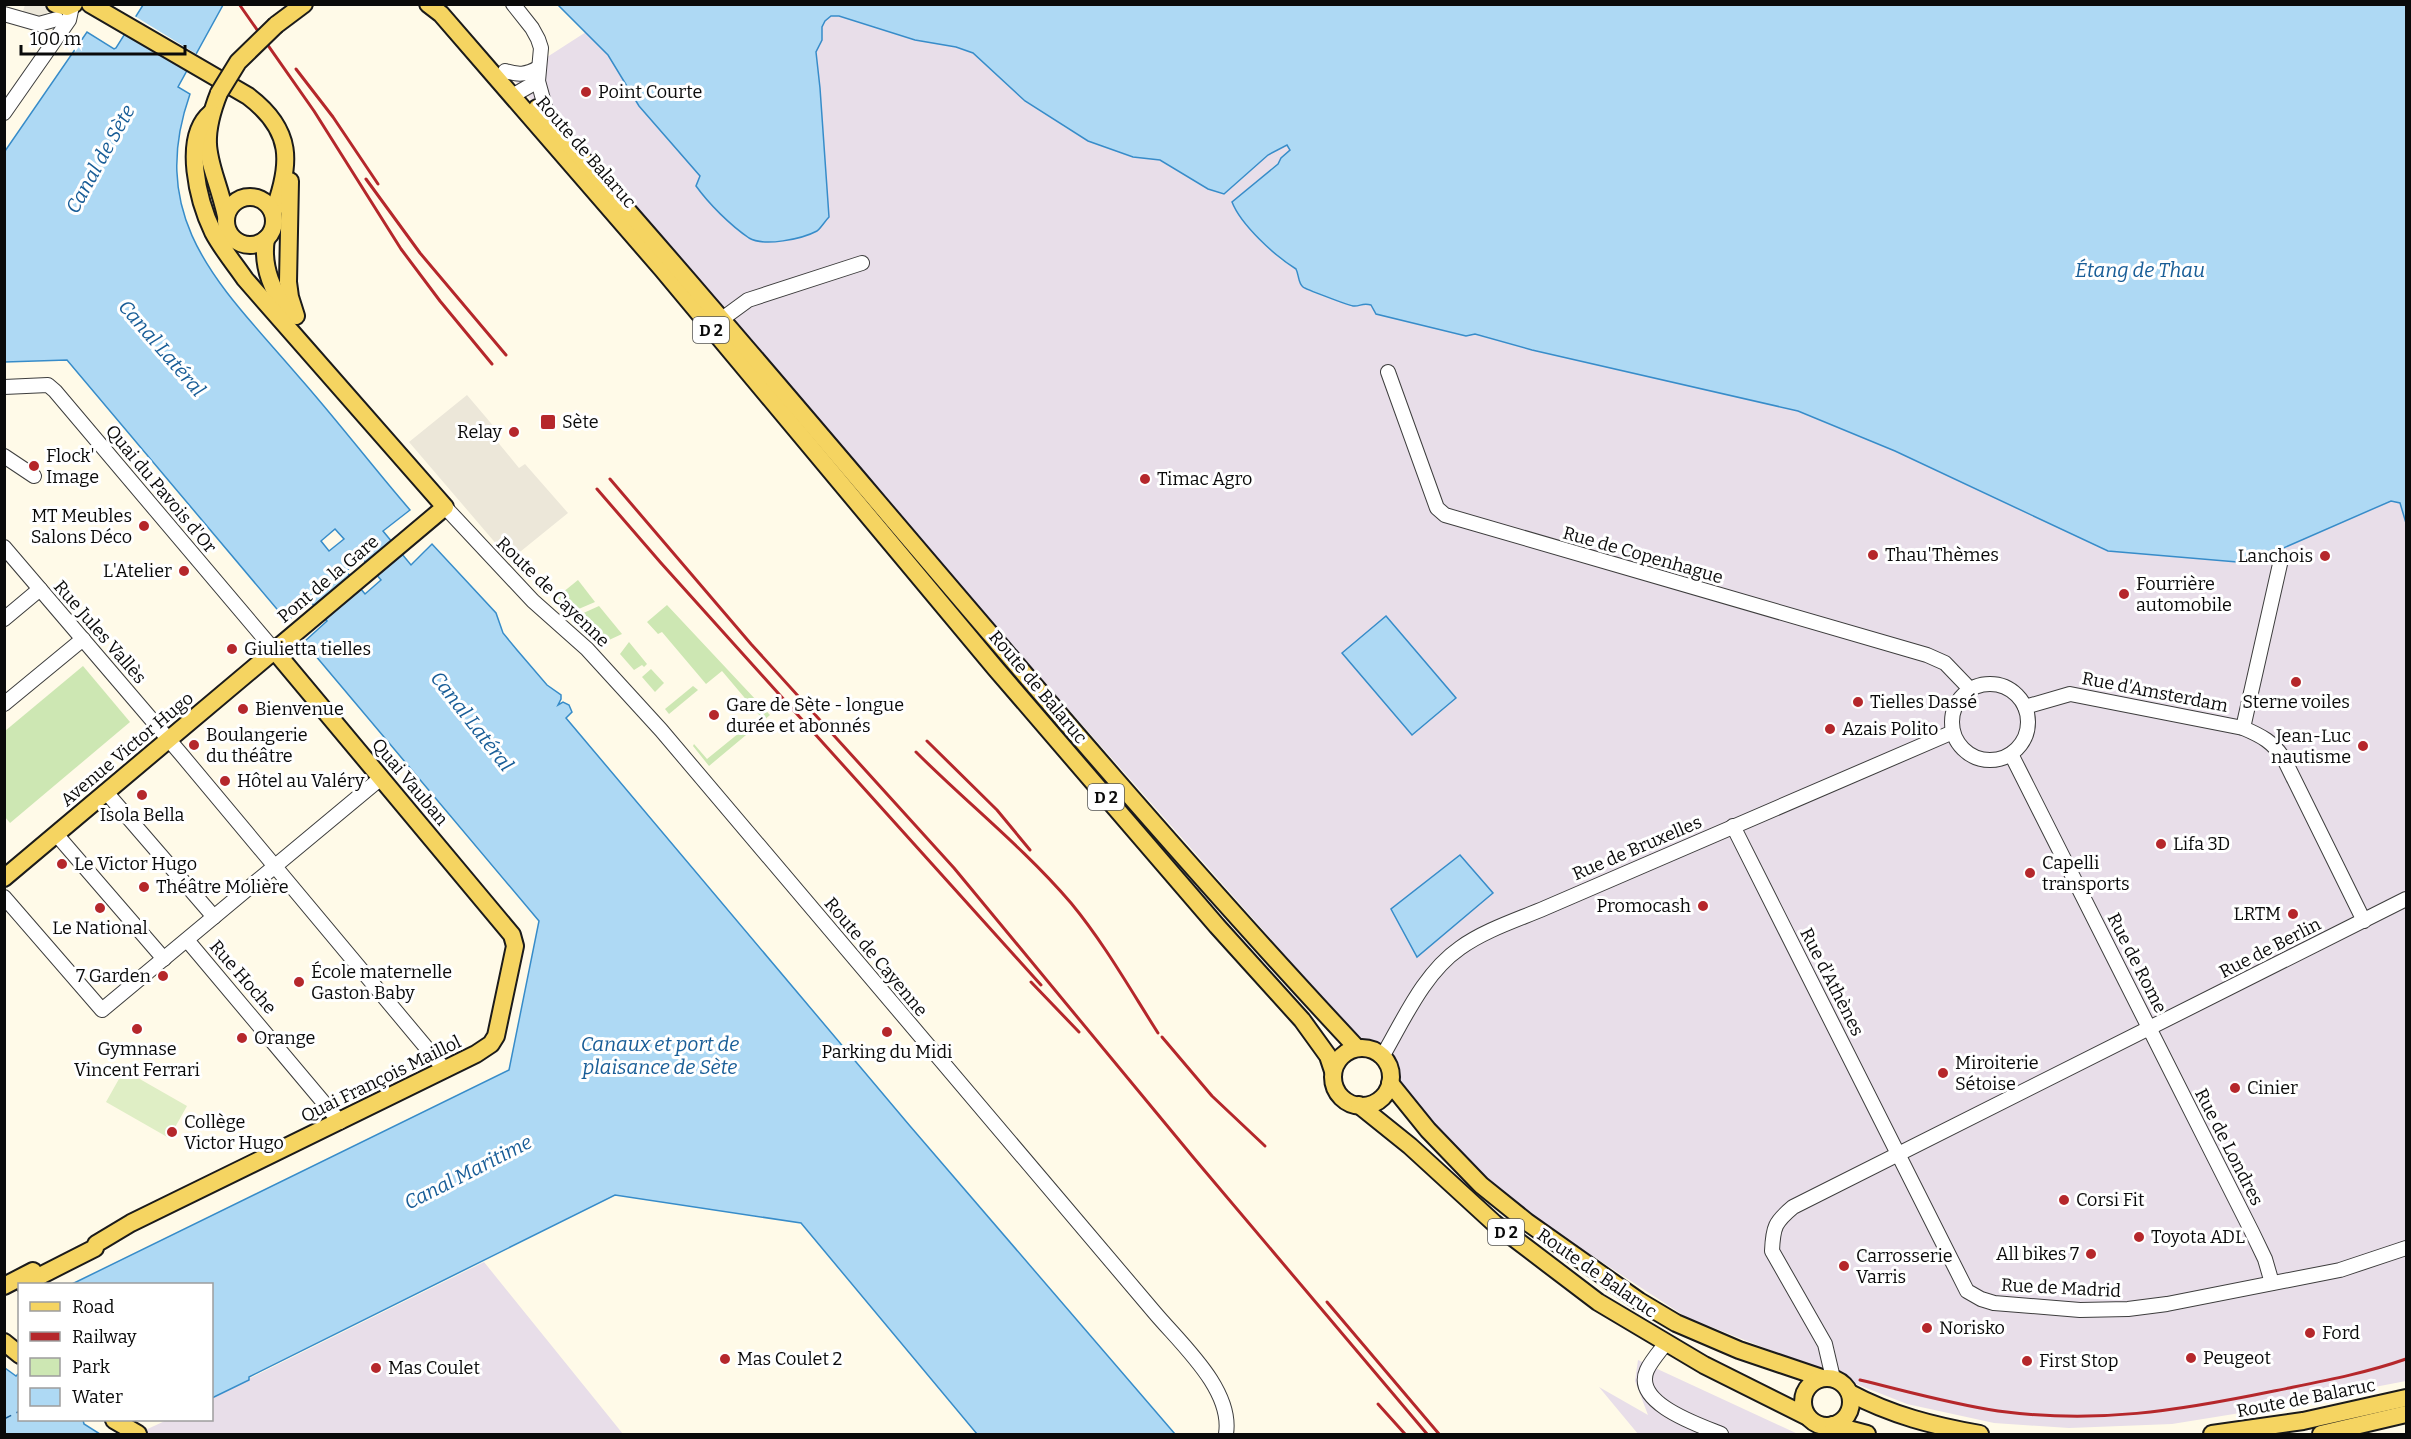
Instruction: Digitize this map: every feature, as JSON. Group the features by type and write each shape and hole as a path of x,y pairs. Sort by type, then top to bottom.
{"main road":[{"path":"266,239 255,244 244,244 234,239 230,233 207,145 211,113 219,93 238,62 276,25 304,4"},
{"name":"Route de Balaruc","path":"428,4 441,14 516,93 662,269 716,324 1288,975 1357,1048"},
{"name":"Route de Balaruc","path":"444,4 505,71 516,93 550,123 1019,695 1217,926 1302,1020 1328,1056 1333,1071"},
{"path":"97,7 260,105 278,128 284,140 287,155 283,187 273,213 274,227 266,239 265,264 269,279 288,316 386,431 389,444"},
{"path":"211,113 201,124 196,141 197,178 203,208 223,249 245,279 445,507"},
{"path":"213,170 249,197 266,202 273,213"},
{"path":"226,216 230,207 272,185 285,171"},
{"path":"285,171 290,180 290,297 302,334"},
{"path":"244,244 278,314"},
{"name":"Pont de la Gare","path":"274,650 445,507"},
{"name":"Avenue Victor Hugo","path":"4,878 274,650"},
{"name":"Quai Vauban","path":"274,650 500,919 514,941"},
{"name":"Quai François Maillol","path":"26,1283 95,1248 96,1244 131,1223 340,1122 486,1048 496,1036 514,951 514,941"},
{"path":"1357,1048 1371,1049 1382,1057 1389,1069 1390,1083 1384,1095 1379,1100 1359,1106 1346,1101 1337,1091 1333,1071 1344,1054 1357,1048"},
{"name":"Route de Balaruc","path":"1390,1083 1428,1130 1481,1185 1527,1222 1639,1301 1676,1323 1739,1350 1827,1378"},
{"name":"Route de Balaruc","path":"1359,1106 1410,1146 1494,1223 1598,1302 1666,1343 1808,1417"},
{"name":"Quai François Maillol","path":"4,1286 92,1243 96,1244"},
{"path":"4,1296 18,1288"},
{"path":"4,1342 18,1353"},
{"path":"1808,1417 1803,1404 1806,1390 1815,1381 1827,1378"},
{"name":"D 2","path":"1827,1378 1841,1382 1850,1392 1871,1404 1910,1419 1980,1434"},
{"path":"1833,1425 1840,1423 1849,1413 1850,1392"},
{"name":"Route de Balaruc","path":"2212,1434 2302,1421 2406,1398"},
{"name":"Route de Balaruc","path":"2321,1434 2406,1414"},
{"name":"D 2","path":"1808,1417 1820,1424 1867,1434"},
{"path":"117,1421 138,1434"}],"street":[{"path":"513,4 532,28 541,48 535,74 550,123"},
{"path":"4,14 39,24 63,8"},
{"path":"4,112 69,20 63,8"},
{"path":"59,34 63,8"},
{"path":"505,71 518,75 535,74"},
{"path":"516,93 521,83 535,74"},
{"path":"716,324 748,300 862,263"},
{"name":"Rue de Copenhague","path":"1388,372 1437,508 1445,515 1928,655 1945,663 1970,689"},
{"name":"Quai du Pavois d'Or","path":"4,387 48,385 55,391 274,650"},
{"path":"4,456 34,476"},
{"name":"Route de Cayenne","path":"445,507 533,601 587,649 661,730 1206,1374 1224,1404 1226,1434"},
{"name":"Rue Jules Vallès","path":"4,547 169,739 445,1070"},
{"name":"Rue d'Amsterdam","path":"2243,728 2280,564"},
{"path":"4,619 40,589"},
{"path":"4,704 83,639"},
{"path":"1982,684 1995,684 2008,688 2018,696 2025,707 2028,720 2026,733 2020,745 2011,754 2000,759 1988,760 1966,751 1958,743 1953,732 1952,720 1961,697 1970,689 1982,684"},
{"name":"Rue d'Amsterdam","path":"2025,707 2070,694 2243,728 2266,739 2273,744 2284,759 2364,921"},
{"name":"Rue de Bruxelles","path":"1382,1057 1422,988 1444,961 1461,947 1483,935 1953,732"},
{"name":"Rue de Rome","path":"2011,754 2150,1028"},
{"path":"4,897 102,1010 381,778"},
{"path":"106,792 214,917"},
{"name":"Rue d'Athènes","path":"1733,826 1898,1153"},
{"path":"56,834 164,959"},
{"name":"Rue de Berlin","path":"1827,1378 1824,1344 1772,1251 1773,1233 1778,1220 1793,1207 2406,899"},
{"name":"Rue Hoche","path":"187,940 340,1122"},
{"name":"Rue de Londres","path":"2150,1028 2261,1250 2272,1283"},
{"name":"Rue de Madrid","path":"1898,1153 1967,1291 1994,1303 2080,1310 2128,1309 2167,1304 2340,1270 2406,1248"},
{"path":"1666,1343 1646,1372 1647,1392 1657,1403 1721,1434"}],"shaded area":[{"path":"25,5 45,5 50,10 42,17 23,11"},
{"path":"831,16 839,16 915,40 956,47 973,53 1063,126 1088,141 1133,157 1160,160 1224,194 1268,155 1286,145 1291,150 1232,202 1281,260 1296,269 1299,282 1303,287 1312,292 1352,306 1363,302 1371,305 1376,314 1466,336 1475,334 1532,350 1798,411 1895,451 2108,551 2249,563 2391,501 2400,503 2406,523 2406,1381 2172,1424 2069,1428 1994,1423 1907,1404 1686,1317 1565,1238 1478,1174 513,79 586,32 608,55 639,106 700,176 696,186 751,239 765,242 829,217 816,52 822,40 822,27"},
{"path":"467,395 501,435 496,440 519,468 525,464 568,513 510,560 409,442"},
{"path":"484,1262 623,1434 144,1434 141,1432 165,1421 213,1421 213,1397"},
{"path":"1638,1360 1798,1434 1638,1434 1599,1387 1648,1415 1635,1381"}],"green space":[{"path":"578,580 595,602 574,611 557,597"},
{"path":"667,605 770,715 709,766 693,746 694,744 707,759 760,716 722,671 706,684 662,632 658,634 647,622"},
{"path":"599,606 622,634 609,640 579,615"},
{"path":"629,642 647,664 644,667 642,665 634,670 620,654"},
{"path":"83,666 130,722 10,823 5,817 5,731"},
{"path":"651,669 664,683 655,692 642,677"},
{"path":"693,686 698,690 669,714 665,709"},
{"path":"124,1070 187,1106 169,1138 106,1102"}],"water":[{"name":"Canaux et port de plaisance de Sète","path":"143,5 223,5 178,87 190,94 179,139 177,180 185,216 199,250 219,282 410,510 383,531 411,565 432,544 496,613 503,633 547,685 561,695 558,705 563,702 569,705 572,712 566,718 910,1126 1175,1434 977,1434 801,1223 615,1195 249,1377 249,1380 213,1398 213,1283 74,1283 509,1070 539,921 304,642 327,621 311,602 287,621 67,360 5,362 5,151 87,32 114,49","holes":["335,529 344,539 329,551 321,541","362,558 381,580 365,594 346,571"]},
{"name":"Étang de Thau","path":"558,5 2406,5 2406,523 2400,503 2391,501 2249,563 2108,551 1895,451 1798,411 1532,350 1475,334 1466,336 1376,314 1371,305 1353,306 1311,291 1301,285 1296,269 1278,256 1251,230 1232,202 1278,164 1290,150 1287,145 1268,155 1224,194 1208,189 1160,160 1133,157 1088,141 1025,101 973,53 956,47 915,40 839,16 831,16 825,21 822,27 822,40 816,52 829,217 817,231 802,237 773,242 756,241 735,227 707,200 696,186 700,176 639,106 608,55"},
{"path":"1386,616 1456,698 1412,735 1342,653"},
{"path":"1460,855 1493,893 1417,957 1391,909"},
{"path":"5,1368 16,1376 18,1374 18,1421 83,1421 84,1424 100,1434 5,1434"}],"pier":[{"path":"133,15 198,55 188,72 122,33"}],"ferry route":[{"path":"4,1419 18,1412"}],"railway":[{"path":"239,4 314,111 401,249 492,364"},
{"path":"296,69 333,117 378,184"},
{"path":"366,179 420,253 506,355"},
{"path":"610,479 751,644 954,868 1193,1157 1427,1434"},
{"path":"597,489 1041,985"},
{"path":"927,741 997,810 1030,850"},
{"path":"916,752 1034,863 1071,903 1106,950 1158,1033"},
{"path":"1031,982 1079,1032"},
{"path":"1162,1037 1212,1096 1265,1146"},
{"path":"1327,1302 1439,1434"},
{"path":"1860,1380 1998,1411 2034,1415 2103,1416 2170,1410 2238,1398 2340,1377 2406,1359"},
{"path":"1378,1404 1405,1434"}],"place":[{"name":"Point Courte","path":"586,92"},
{"name":"Sète","path":"548,422"},
{"name":"Relay","path":"514,432"},
{"name":"Flock' Image","path":"34,466"},
{"name":"Timac Agro","path":"1145,479"},
{"name":"MT Meubles Salons Déco","path":"144,526"},
{"name":"Thau'Thèmes","path":"1873,555"},
{"name":"Lanchois","path":"2325,556"},
{"name":"L'Atelier","path":"184,571"},
{"name":"Fourrière automobile","path":"2124,594"},
{"name":"Giulietta tielles","path":"232,649"},
{"name":"Sterne voiles","path":"2296,682"},
{"name":"Tielles Dassé","path":"1858,702"},
{"name":"Bienvenue","path":"243,709"},
{"name":"Gare de Sète - longue durée et abonnés","path":"714,715"},
{"name":"Azais Polito","path":"1830,729"},
{"name":"Boulangerie du théâtre","path":"194,745"},
{"name":"Jean-Luc nautisme","path":"2363,746"},
{"name":"Hôtel au Valéry","path":"225,781"},
{"name":"Isola Bella","path":"142,795"},
{"name":"Lifa 3D","path":"2161,844"},
{"name":"Le Victor Hugo","path":"62,864"},
{"name":"Capelli transports","path":"2030,873"},
{"name":"Théâtre Molière","path":"144,887"},
{"name":"Promocash","path":"1703,906"},
{"name":"Le National","path":"100,908"},
{"name":"LRTM","path":"2293,914"},
{"name":"7 Garden","path":"163,976"},
{"name":"École maternelle Gaston Baby","path":"299,982"},
{"name":"Gymnase Vincent Ferrari","path":"137,1029"},
{"name":"Parking du Midi","path":"887,1032"},
{"name":"Orange","path":"242,1038"},
{"name":"Miroiterie Sétoise","path":"1943,1073"},
{"name":"Cinier","path":"2235,1088"},
{"name":"Collège Victor Hugo","path":"172,1132"},
{"name":"Corsi Fit","path":"2064,1200"},
{"name":"Toyota ADL","path":"2139,1237"},
{"name":"All bikes 7","path":"2091,1254"},
{"name":"Carrosserie Varris","path":"1844,1266"},
{"name":"Norisko","path":"1927,1328"},
{"name":"Ford","path":"2310,1333"},
{"name":"Peugeot","path":"2191,1358"},
{"name":"Mas Coulet 2","path":"725,1359"},
{"name":"First Stop","path":"2027,1361"},
{"name":"Mas Coulet","path":"376,1368"}],"water label":[{"name":"Canal de Sète","path":"100,159"},
{"name":"Canal Latéral","path":"162,348"},
{"name":"Canal Latéral","path":"472,721"},
{"name":"Canal Maritime","path":"468,1172"}]}
